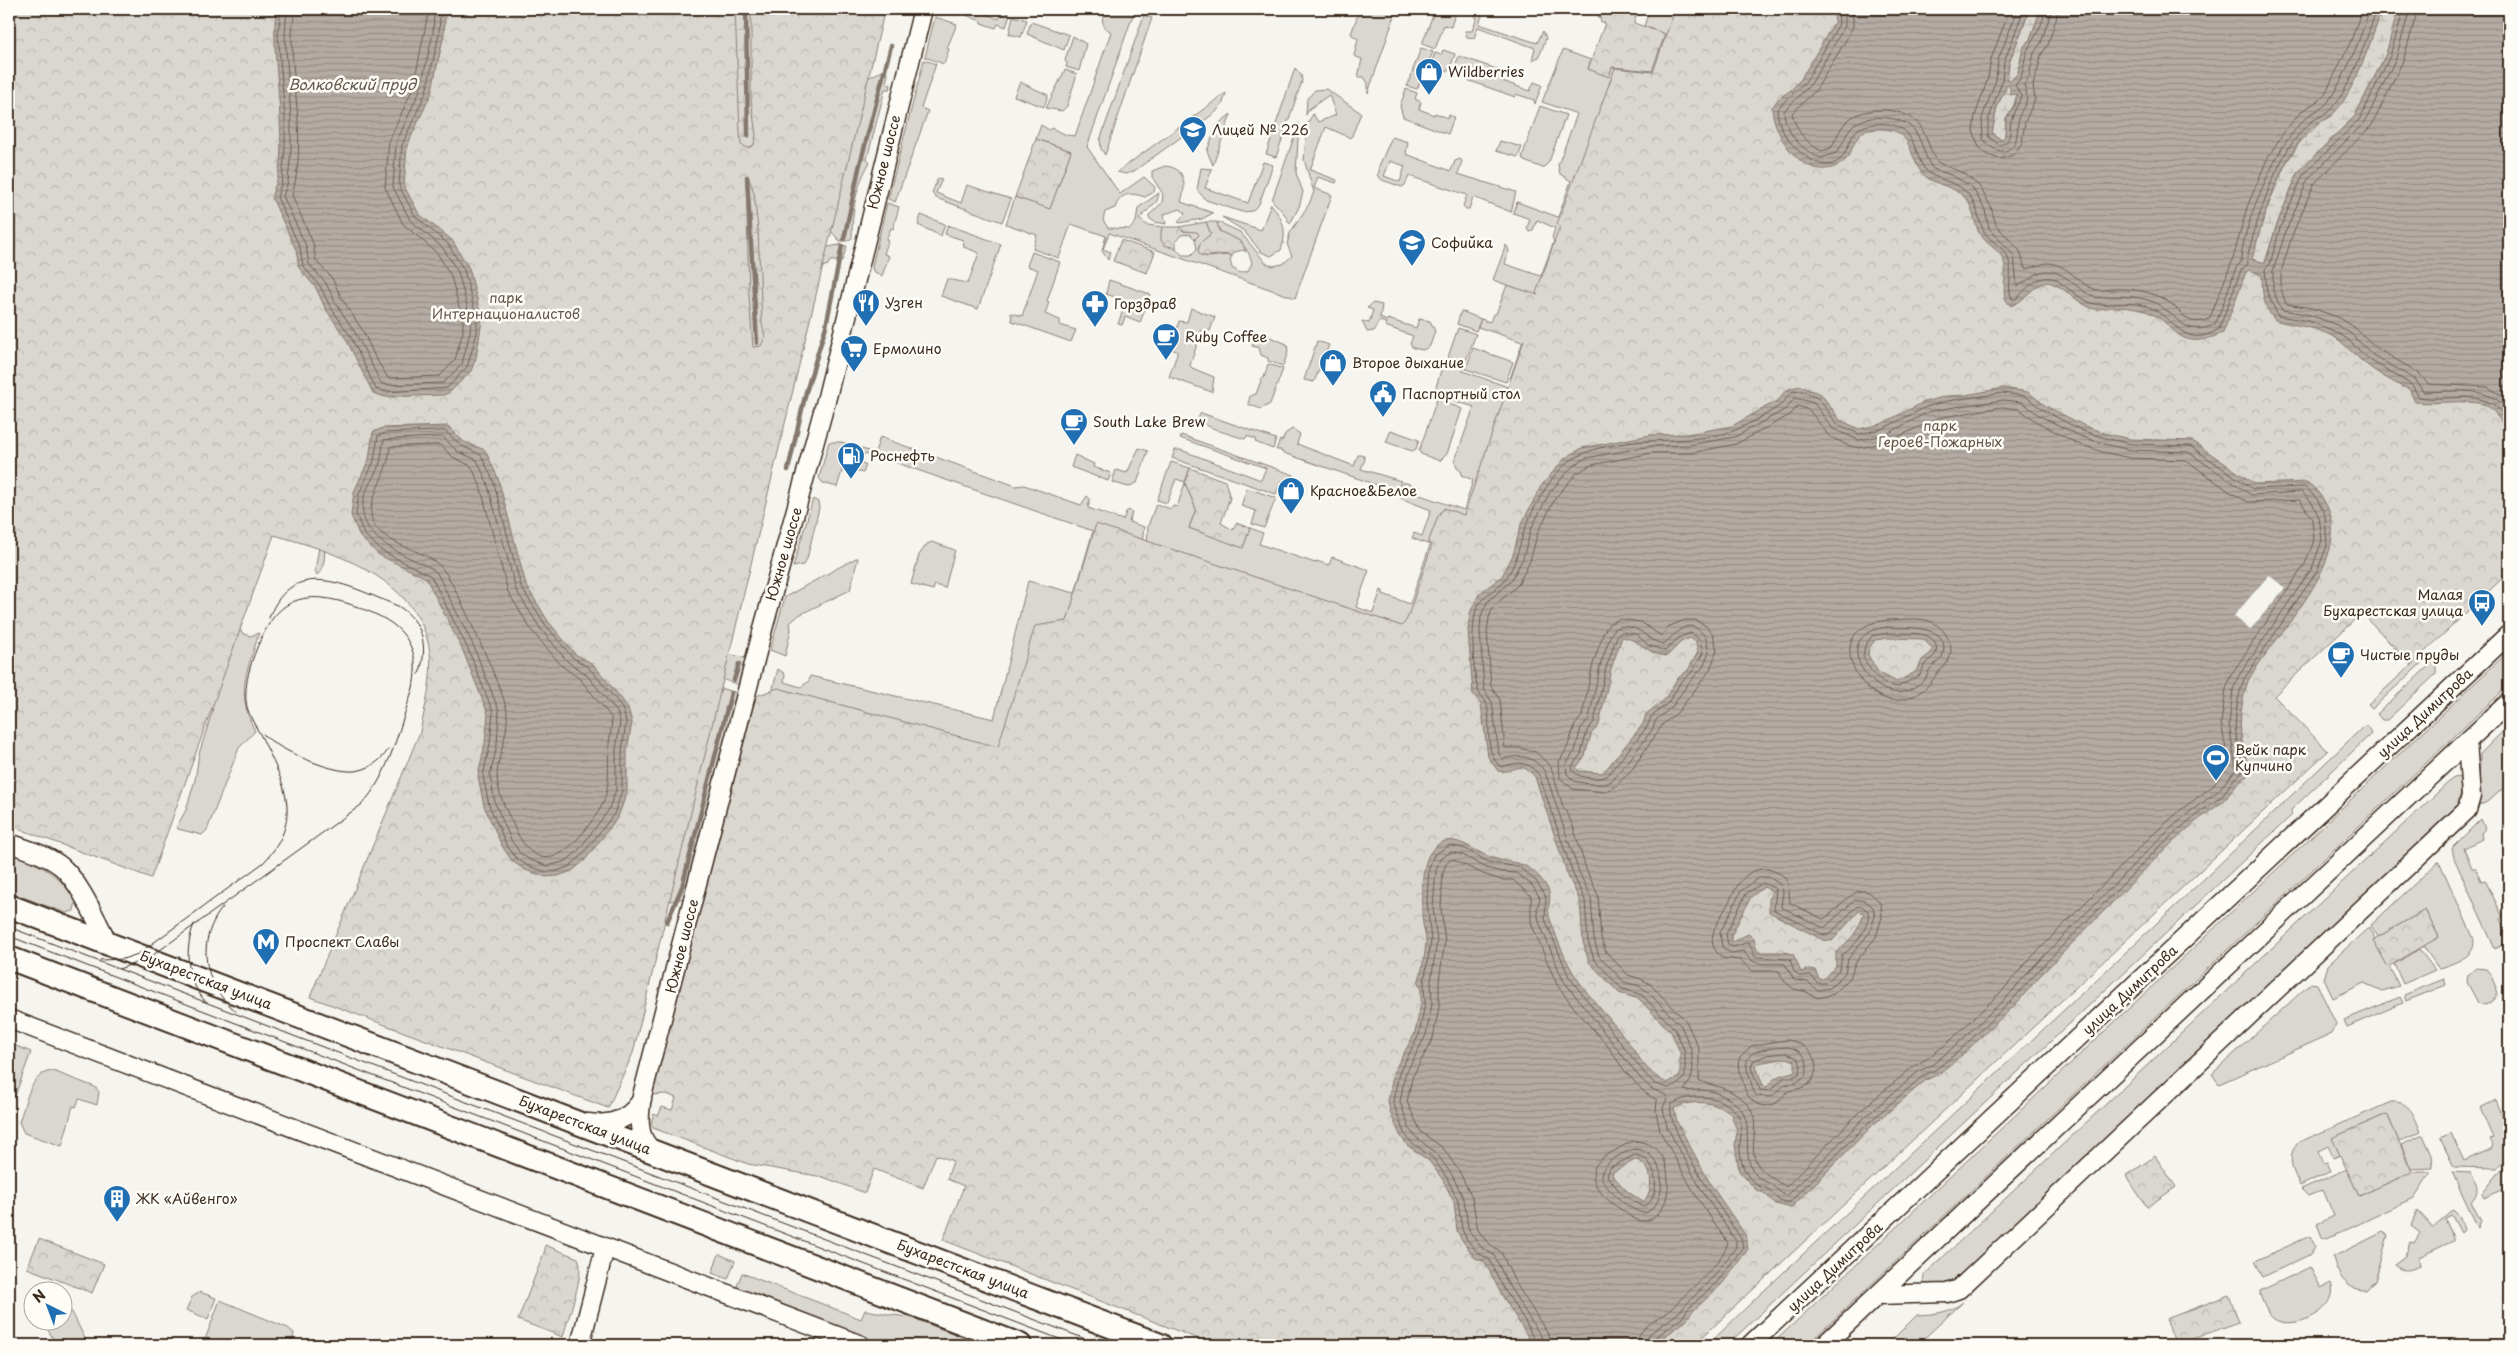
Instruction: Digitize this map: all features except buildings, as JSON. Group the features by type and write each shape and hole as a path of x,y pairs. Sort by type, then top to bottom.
{"main road":[{"name":"Бухарестская улица","path":"9,906 1160,1345"},
{"path":"9,958 1020,1345"}],"street":[{"name":"Южное шоссе","path":"654,1151 644,1142 641,1131 642,1098 764,625 827,397 923,9"},
{"name":"улица Димитрова","path":"1750,1345 2509,634"},
{"path":"1824,1345 2509,702"},
{"path":"1877,1295 1947,1293 1959,1289 2468,810 2470,796 2467,742"},
{"path":"9,843 49,858 62,867 72,878 109,944"},
{"path":"9,1020 861,1345"},
{"name":"Южное шоссе","path":"578,1122 603,1124 620,1121 635,1109 642,1098"},
{"path":"580,1345 605,1248"}],"green space":[{"name":"парк Интернационалистов","path":"9,9 885,9 633,1053 608,1108 310,997 420,732 428,692 431,662 423,627 410,605 392,587 371,572 348,560 274,535 151,878 9,825"},
{"path":"735,9 751,9 751,99 756,135 754,145 748,148 741,145"},
{"path":"963,9 973,9 999,19 1002,11 1010,14 1006,27 998,24 996,28 966,15 967,12"},
{"path":"1105,9 1135,9 1087,147 1120,194 1144,177 1155,187 1154,192 1145,197 1131,194 1124,196 1117,202 1115,208 1105,212 1103,220 1108,228 1130,229 1136,222 1138,208 1159,193 1157,201 1139,219 1147,225 1163,227 1161,230 1169,247 1176,248 1182,255 1191,255 1197,249 1195,239 1198,233 1183,231 1179,227 1206,222 1211,234 1199,245 1200,255 1207,257 1232,256 1230,260 1232,268 1240,273 1248,271 1252,263 1249,254 1240,243 1220,230 1217,225 1218,222 1240,232 1266,263 1273,266 1283,264 1292,256 1287,244 1290,233 1309,204 1314,192 1304,160 1307,124 1313,114 1318,122 1336,115 1329,95 1309,109 1306,115 1307,99 1315,90 1326,89 1361,113 1351,138 1326,127 1310,170 1337,180 1336,183 1318,177 1314,188 1332,195 1295,298 1109,233 1103,249 1111,252 1108,260 1102,251 1106,236 1071,224 1059,258 1033,249 1037,235 1006,224 1015,197 1050,208 1071,151 1036,139 1041,125 1049,130 1051,128 1067,135 1075,136 1111,32 1105,27 1103,22"},
{"path":"1360,9 1397,9 1368,93 1368,83 1364,77 1358,77 1362,59 1354,56 1358,39 1351,34"},
{"path":"1435,9 1456,9 1451,27 1444,25 1435,49 1422,44"},
{"path":"1478,9 1483,13 1479,24 1537,43 1543,31 1546,38 1539,57 1532,60 1535,48 1478,27 1474,38 1467,37 1465,31 1472,31 1477,18 1471,13"},
{"path":"1601,9 1638,9 1634,23 1665,34 1652,71 1612,67 1609,77 1588,69 1605,23 1600,21 1601,18 1598,17"},
{"path":"1650,9 1659,9 1672,13 1674,9 1680,9 1522,388 1509,382 1538,296 1493,280 1506,245 1509,250 1505,264 1541,276 1554,241 1552,238 1555,228 1537,220 1533,230 1529,232 1527,228 1530,219 1513,213 1517,202 1558,217 1571,181 1560,174 1558,165 1577,114 1542,102 1563,50 1591,60 1588,69 1609,76 1612,67 1652,70 1665,34 1644,26"},
{"name":"парк Героев-Пожарных","path":"1675,9 2509,9 2509,572 2411,665 2362,613 2284,686 2274,696 2328,751 1694,1345 1214,1345 943,1240 964,1186 947,1179 953,1161 936,1155 923,1188 874,1169 865,1193 823,1177 748,1164 653,1128 651,1123 654,1114 658,1116 662,1107 672,1110 676,1098 667,1094 652,1095 756,696 778,688 998,747 1035,626 1067,621 1096,524 1402,626 1407,619 1432,545 1428,543 1438,516 1444,508 1464,515 1524,340 1522,342 1478,327 1481,319 1490,322 1493,314 1496,314 1507,285 1538,295 1536,293 1560,226 1557,224 1615,68 1653,72"},
{"path":"2030,9 2041,9 2030,39 2023,48 2018,73 2010,81 2007,79 2009,63"},
{"path":"2382,9 2399,10 2386,54 2355,116 2298,172 2276,227 2265,263 2251,260 2265,213 2285,165 2300,142 2342,102 2368,48"},
{"path":"1144,15 1152,18 1105,155 1101,149 1100,140"},
{"path":"1013,16 1027,20 1021,37 1009,34"},
{"path":"935,17 957,24 947,48 949,49 944,64 925,57"},
{"path":"1031,22 1069,35 1064,50 1027,34"},
{"path":"1073,36 1086,44 1079,71 1066,67 1065,60"},
{"path":"1421,48 1433,52 1417,89 1407,86"},
{"path":"1443,50 1455,54 1449,71 1431,64 1435,53 1441,55"},
{"path":"1459,56 1505,72 1502,81 1530,91 1534,82 1542,85 1535,104 1534,100 1516,94 1515,97 1456,76 1457,73 1453,71"},
{"path":"924,60 936,64 921,108 928,111 895,202 888,199"},
{"path":"1295,68 1301,75 1302,81 1276,157 1266,154"},
{"path":"1065,70 1077,74 1067,106 1062,111 1046,108"},
{"path":"886,71 888,74 886,83 891,85 890,89 885,89 867,159 870,162 858,189 854,208 852,238 847,241 840,241 828,228 863,80"},
{"path":"1020,82 1048,95 1044,107 1014,96"},
{"path":"2007,85 2017,94 2014,105 2006,118 2005,136 2001,140 1992,133 1997,107"},
{"path":"1406,89 1417,93 1415,99 1421,102 1419,109 1434,115 1435,113 1448,118 1449,115 1454,117 1448,134 1403,117 1400,106"},
{"path":"1226,93 1223,103 1216,112 1134,171 1126,174 1117,172"},
{"path":"1540,106 1566,115 1549,162 1543,168 1524,161 1522,157"},
{"path":"1231,114 1213,165 1207,151 1217,125"},
{"path":"1299,123 1296,173 1303,192 1299,207 1290,224 1283,212 1272,200"},
{"path":"1392,137 1408,142 1406,154 1451,171 1455,161 1460,159 1462,161 1458,174 1516,192 1511,212 1473,197 1469,209 1466,209 1463,206 1467,195 1409,176 1402,187 1382,180 1377,175 1379,173 1379,166","holes":["1390,161 1405,166 1400,182 1384,176"]},
{"path":"1036,139 1071,151 1050,209 1015,197"},
{"path":"1500,141 1522,147 1518,157 1496,151"},
{"path":"1263,162 1273,165 1259,204 1252,211 1242,212 1206,200 1197,190 1201,168 1212,169 1205,188 1248,203"},
{"path":"1165,166 1172,167 1181,174 1184,190 1181,202 1213,213 1202,219 1179,223 1178,221 1185,214 1181,209 1164,214 1166,224 1155,222 1149,218 1149,215 1162,203 1163,194 1152,177 1152,171"},
{"path":"746,176 748,176 754,193 758,229 762,324 765,337 761,346 753,347 749,296"},
{"path":"938,178 942,179 936,193 961,203 967,185 1011,199 1002,222 936,198 932,193"},
{"path":"887,203 899,207 893,229 891,228 886,240 888,241 884,254 889,256 882,276 873,271 872,266"},
{"path":"1271,204 1281,220 1284,237 1281,250 1271,256 1261,252 1244,231 1222,217 1261,230"},
{"path":"921,215 945,224 941,236 918,225"},
{"path":"1206,222 1217,222 1219,231 1242,242 1246,252 1243,250 1235,252 1232,256 1224,254 1200,255 1198,250 1201,242 1211,234"},
{"path":"948,225 1001,244 978,309 941,296 947,279 968,283 979,253 964,247 963,240 945,234"},
{"path":"1163,227 1179,227 1183,231 1197,232 1199,235 1195,239 1190,234 1181,235 1176,241 1176,248 1164,245 1161,240"},
{"path":"1121,240 1155,252 1147,273 1113,261"},
{"path":"839,245 847,246 842,261 830,261 828,265 819,268 824,248"},
{"path":"1032,252 1060,262 1047,301 1049,302 1045,314 1060,320 1060,325 1076,330 1071,342 1012,321 1011,313 1022,316 1038,270 1027,266"},
{"path":"1109,280 1150,294 1140,323 1125,317 1122,325 1118,324 1124,307 1114,300 1115,297 1106,294"},
{"path":"1373,303 1382,305 1380,318 1387,321 1388,319 1416,328 1419,319 1430,321 1435,331 1430,346 1423,350 1413,348 1410,344 1413,336 1385,326 1386,323 1379,321 1374,331 1367,332 1362,321 1369,323 1373,310 1367,308"},
{"path":"1191,308 1215,317 1210,331 1202,330 1190,365 1192,368 1214,377 1212,392 1169,377 1177,354 1177,351 1170,349 1179,321 1187,322"},
{"path":"1461,311 1481,319 1476,331 1457,324"},
{"path":"1458,328 1476,334 1465,363 1448,357"},
{"path":"1258,332 1287,344 1288,352 1283,366 1268,361 1268,358 1261,355 1259,348 1252,346"},
{"path":"1317,341 1329,345 1314,382 1304,380"},
{"path":"1473,348 1513,362 1506,382 1466,369"},
{"path":"1444,360 1464,367 1463,371 1508,387 1469,513 1399,646 1147,550 1148,526 1156,504 1171,509 1173,506 1177,507 1185,483 1196,509 1189,528 1243,547 1250,528 1263,533 1259,544 1315,563 1316,561 1329,565 1332,557 1369,570 1356,607 1373,613 1381,590 1383,594 1410,604 1430,545 1412,538 1414,533 1422,536 1431,510 1400,498 1399,493 1403,482 1419,487 1417,494 1464,510 1473,480 1461,475 1462,472 1457,468 1455,460 1474,407 1434,394"},
{"path":"1268,364 1283,369 1270,404 1261,409 1248,404 1250,396 1256,394 1262,378 1264,378"},
{"path":"1437,399 1462,409 1447,454 1440,461 1421,454 1419,451"},
{"path":"1201,413 1276,439 1273,449 1255,442 1256,439 1247,436 1245,439 1206,425 1198,418"},
{"path":"1292,429 1300,434 1297,444 1354,466 1358,455 1363,455 1365,459 1361,469 1401,481 1397,492 1281,452 1281,450 1276,450 1280,440 1282,441 1285,434"},
{"path":"1391,430 1419,440 1416,449 1412,451 1386,442"},
{"path":"1181,435 1294,475 1291,484 1281,481 1276,494 1172,458 1175,450 1181,450 1261,480 1266,468 1180,438"},
{"path":"880,437 1016,486 1024,485 1081,505 1087,496 1090,499 1088,508 1123,520 1126,512 1129,510 1132,513 1129,522 1144,527 1142,545 1048,760 776,697 773,688 778,669 785,674 784,682 801,687 809,681 810,676 994,719 1028,581 1075,593 1093,531 874,455"},
{"path":"829,442 842,442 874,453 873,456 864,454 858,456 859,461 866,465 863,473 843,468 837,487 823,483 819,478"},
{"path":"1139,448 1148,451 1137,483 1128,487 1112,482 1116,470 1127,473"},
{"path":"1075,455 1094,464 1093,467 1111,473 1108,481 1071,467"},
{"path":"1171,462 1190,468 1185,482 1176,479 1167,503 1157,500"},
{"path":"1190,468 1225,481 1230,498 1221,523 1233,530 1236,523 1250,528 1243,548 1189,528 1196,509 1185,483"},
{"path":"1247,488 1276,498 1264,528 1252,524 1256,511 1241,506"},
{"path":"813,499 818,502 819,508 807,559 803,565 793,567"},
{"path":"295,520 310,525 320,535 324,549 323,565 317,575 315,570 319,547 311,537 305,540 304,536 292,531 266,527 256,540 259,544 265,541 267,544 261,550 261,562 249,583 242,585 237,590 231,602 240,617 238,625 242,633 250,636 259,633 247,671 244,693 249,717 255,731 239,748 207,830 202,835 178,829 177,826 186,810 195,780 199,754 213,709 206,704 196,709 190,721 185,760 179,763 166,739 151,743 145,739 146,729 173,715 181,706 183,700 175,693 168,694 161,703 150,703 137,716 130,749 140,762 126,807 119,806 108,797 143,686 188,560 214,571 217,567 231,566 229,558 212,552 209,560 213,563 193,554 194,538 200,527 202,524 241,527"},
{"path":"932,542 955,550 945,588 935,585 933,590 911,584 919,555 927,544"},
{"path":"858,558 850,590 799,615 790,623 791,629 785,656 770,650 785,597"},
{"path":"2398,630 2426,659 2372,709 2368,705 2411,665 2387,640"},
{"path":"2509,651 2509,685 1807,1345 1771,1345"},
{"path":"726,654 748,658 740,685 721,679"},
{"path":"2433,662 2436,666 2436,674 2387,720 2382,720 2377,714"},
{"path":"719,688 738,693 686,898 665,902"},
{"path":"2509,725 2509,783 2488,802 2476,806 2479,796 2480,754"},
{"path":"2364,726 2368,726 2371,734 2291,810 2292,815 1727,1345 1721,1345 1715,1338 1753,1301 2204,879"},
{"path":"2457,777 2461,779 2463,784 2457,808 1954,1281 1939,1285 1923,1284 1924,1275 2452,779"},
{"path":"2481,819 2485,829 2481,833 2482,839 2464,848 2472,868 2476,868 2481,881 2485,880 2503,917 2500,919 2509,942 2495,949 2454,858 2452,848"},
{"path":"9,853 30,861 55,876 76,901 74,911 66,913 9,892"},
{"path":"2439,861 2473,937 2474,944 2469,954 2464,958 2439,969 2423,946 2439,937 2425,910 2378,937 2371,925"},
{"path":"2425,910 2439,937 2388,967 2373,940"},
{"path":"2369,927 2399,986 2382,991 2364,983 2333,998 2324,979 2328,965"},
{"path":"2419,949 2435,970 2403,984 2394,964"},
{"path":"2476,968 2486,969 2491,975 2498,994 2492,1003 2485,1005 2478,1003 2467,982 2468,975"},
{"path":"2444,979 2446,985 2406,1001 2404,995"},
{"path":"2311,983 2317,984 2336,1024 2331,1034 2219,1084 2212,1074"},
{"path":"2400,997 2403,1003 2347,1027 2344,1020"},
{"path":"9,1043 31,1052 15,1096 9,1102"},
{"path":"53,1071 95,1087 99,1092 97,1105 79,1099 76,1107 73,1106 62,1146 24,1133 19,1122 34,1083 45,1073"},
{"path":"2496,1100 2509,1131 2509,1154 2497,1168 2454,1167 2440,1138 2451,1133 2464,1161 2491,1149 2493,1145 2490,1139 2493,1138 2480,1108"},
{"path":"2391,1102 2403,1104 2411,1111 2421,1132 2399,1142 2387,1114 2333,1138 2340,1155 2334,1158 2328,1146 2318,1151 2323,1163 2327,1162 2331,1171 2300,1186 2293,1170 2291,1159 2297,1143"},
{"path":"2387,1114 2412,1172 2359,1196 2332,1138"},
{"path":"2423,1135 2432,1155 2433,1168 2411,1169 2401,1145"},
{"path":"2155,1156 2176,1187 2147,1207 2126,1176"},
{"path":"2509,1160 2509,1187 2484,1198 2482,1194"},
{"path":"2347,1169 2359,1196 2412,1172 2431,1172 2414,1198 2327,1239 2322,1237 2317,1224 2334,1216 2323,1190 2308,1196 2301,1189"},
{"path":"2452,1172 2471,1173 2475,1181 2477,1191 2471,1202 2481,1221 2478,1228"},
{"path":"2417,1210 2433,1227 2453,1210 2460,1217 2464,1230 2461,1233 2452,1216 2445,1219 2453,1241 2419,1257 2420,1266 2404,1270 2394,1265 2405,1257 2410,1242 2414,1243 2420,1233 2411,1226"},
{"path":"2383,1232 2388,1235 2375,1281 2366,1290 2353,1288 2340,1275 2333,1257"},
{"path":"2310,1236 2315,1246 2311,1254 2263,1277 2255,1261"},
{"path":"39,1239 104,1264 92,1293 72,1285 72,1282 63,1282 27,1268"},
{"path":"545,1245 578,1258 580,1265 578,1285 563,1337 518,1320 545,1250"},
{"path":"719,1254 735,1261 728,1279 712,1273"},
{"path":"2310,1267 2321,1288 2331,1283 2332,1293 2329,1302 2323,1310 2303,1320 2292,1323 2274,1319 2266,1308 2260,1291"},
{"path":"742,1273 861,1319 865,1310 912,1318 984,1345 881,1345 736,1289"},
{"path":"200,1292 216,1298 208,1319 186,1310 192,1297"},
{"path":"2229,1295 2239,1322 2176,1345 2166,1319"},
{"path":"220,1300 288,1328 294,1333 292,1345 203,1345"},
{"path":"1963,1302 1917,1345 1887,1345 1917,1315 1947,1311"},
{"path":"72,1312 88,1345 57,1345 49,1332 72,1332"}],"water":[{"name":"Волковский пруд","path":"276,9 454,9 445,18 444,34 431,94 407,146 404,186 419,214 452,240 469,268 482,320 476,358 471,371 450,392 444,395 385,397 373,393 346,339 325,308 316,288 299,268 296,250 272,198 279,173 281,150 275,50"},
{"path":"1833,9 2030,9 2009,63 2007,79 2010,81 2018,73 2023,48 2030,39 2041,9 2382,9 2362,64 2349,92 2332,115 2315,125 2306,134 2291,154 2279,176 2266,211 2252,259 2265,263 2276,227 2298,172 2355,116 2386,54 2398,9 2509,9 2509,429 2485,405 2469,402 2415,402 2409,389 2387,379 2334,337 2324,332 2275,320 2268,310 2264,299 2262,275 2250,270 2246,272 2223,333 2206,339 2193,340 2184,338 2153,314 2141,310 2117,307 2091,308 2048,282 2037,286 2021,301 2011,306 2005,296 2005,265 2003,259 1980,234 1966,198 1956,191 1926,177 1918,168 1909,145 1902,135 1884,129 1863,132 1859,135 1846,160 1829,169 1805,164 1786,145 1774,120 1772,108 1778,99 1791,90 1801,79 1835,21","holes":["2007,85 2010,88 2010,95 2017,94 2014,106 2006,118 2005,136 2001,140 1992,133 1997,107"]},
{"path":"1800,386 1821,394 1840,420 1859,429 1881,424 1924,402 1947,396 1966,395 2003,388 2028,392 2046,406 2085,426 2107,434 2131,439 2192,441 2255,484 2307,482 2326,505 2332,530 2328,556 2316,583 2248,681 2242,703 2240,726 2247,762 2247,776 2238,782 2225,800 2194,823 2163,851 2038,978 2017,1003 1962,1055 1937,1075 1926,1080 1873,1125 1791,1208 1776,1204 1764,1193 1756,1190 1739,1171 1735,1145 1737,1131 1731,1114 1717,1106 1704,1103 1689,1103 1674,1108 1677,1122 1711,1185 1746,1236 1748,1249 1722,1284 1691,1313 1686,1321 1653,1345 1533,1345 1500,1292 1485,1262 1475,1258 1457,1231 1454,1202 1443,1180 1429,1161 1407,1145 1400,1135 1390,1112 1388,1101 1394,1071 1415,1033 1421,1003 1421,987 1418,983 1426,942 1422,916 1422,887 1424,868 1430,853 1437,845 1444,841 1459,842 1490,857 1525,866 1538,875 1548,888 1550,896 1549,916 1566,960 1580,983 1647,1068 1659,1079 1667,1083 1680,1076 1680,1052 1671,1032 1639,999 1619,993 1589,962 1583,942 1580,901 1568,876 1535,777 1525,768 1498,771 1488,757 1481,704 1473,694 1468,630 1470,613 1479,594 1502,576 1513,555 1521,525 1541,486 1565,458 1582,448 1650,435 1687,434 1732,426 1780,399 1783,393 1788,390","holes":["1622,637 1628,638 1654,653 1667,656 1681,642 1690,638 1696,642 1698,652 1688,670 1677,679 1664,700 1646,714 1643,724 1603,773 1579,771 1576,768 1585,756 1591,734 1599,725 1611,669","1889,638 1923,639 1932,648 1932,652 1922,660 1917,671 1897,682 1878,672 1868,655 1869,648 1875,640","1764,887 1772,891 1769,900 1769,912 1823,940 1832,941 1859,911 1864,913 1853,936 1836,952 1836,966 1823,979 1819,979 1815,970 1809,969 1801,972 1793,954 1757,952 1754,938 1748,934 1732,942 1731,936 1751,897","1787,1058 1795,1061 1795,1071 1777,1077 1767,1087 1763,1086 1756,1066 1758,1063","1635,1160 1641,1162 1649,1171 1650,1184 1647,1197 1643,1202 1627,1191 1612,1175 1613,1172"]},
{"path":"448,426 464,442 485,450 498,478 526,585 548,621 575,654 593,664 621,698 628,708 632,722 627,751 627,792 618,817 585,860 572,871 558,876 546,877 525,870 512,861 502,846 484,806 478,776 485,743 488,714 463,651 426,578 379,555 360,537 351,515 354,492 369,459 373,432 383,428"}],"pier":[{"path":"2269,575 2285,588 2250,630 2234,616"}],"waterway":[{"path":"746,9 748,136"},
{"path":"844,239 859,168 891,46"},
{"path":"747,177 757,343"},
{"path":"788,470 806,392 826,326 842,246"},
{"path":"734,680 739,664"},
{"path":"667,922 682,887 731,693"}],"tram line":[{"path":"269,618 280,598 293,586 309,581 326,581 363,591 398,606 413,619 422,636 423,645 422,664 419,674"},
{"path":"100,960 123,959 138,954 263,863 276,847 284,831 287,816 283,785 248,710 246,701 247,683 254,655 266,629 275,616 284,607 295,601 306,598 319,598 331,599 358,607 390,622 403,634 414,655 414,683 393,750 371,793 361,805 149,958 119,969"},
{"path":"263,734 280,747 292,753 319,764 344,771 354,771 369,767 382,758 388,750"},
{"path":"223,907 214,920 209,934 206,948 207,962 210,976 216,989 236,1011"},
{"path":"194,924 189,944 189,964 194,983 205,1001"},
{"path":"9,927 1101,1345"},
{"path":"9,936 1075,1345"}],"place":[{"name":"Wildberries","path":"1429,96"},
{"name":"Лицей № 226","path":"1193,154"},
{"name":"Софийка","path":"1412,267"},
{"name":"Узген","path":"866,327"},
{"name":"Горздрав","path":"1095,328"},
{"name":"Ruby Coffee","path":"1166,361"},
{"name":"Ермолино","path":"854,373"},
{"name":"Второе дыхание","path":"1333,387"},
{"name":"Паспортный стол","path":"1383,418"},
{"name":"South Lake Brew","path":"1074,446"},
{"name":"Роснефть","path":"851,480"},
{"name":"Красное&Белое","path":"1291,515"},
{"name":"Малая Бухарестская улица","path":"2482,627"},
{"name":"Чистые пруды","path":"2341,679"},
{"name":"Вейк парк Купчино","path":"2216,782"},
{"name":"Проспект Славы","path":"266,966"},
{"name":"ЖК «Айвенго»","path":"117,1223"}]}
